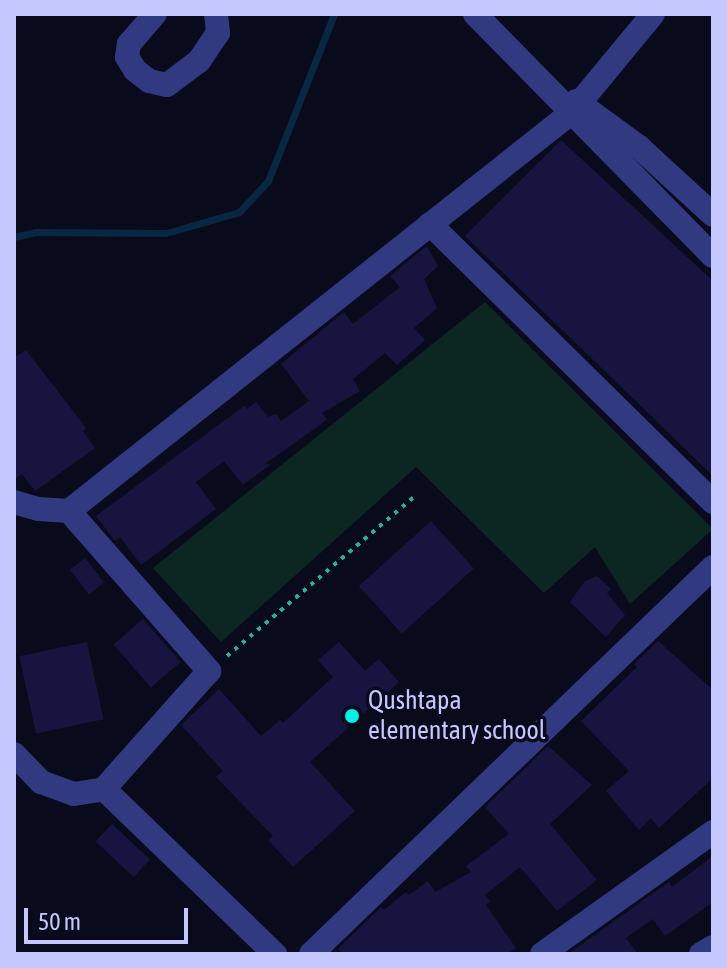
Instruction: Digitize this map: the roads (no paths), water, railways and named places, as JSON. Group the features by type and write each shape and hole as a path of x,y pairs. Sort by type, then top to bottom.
{"street":[{"path":"155,14 129,44 127,57 135,70 149,81 167,85 199,61 218,33 216,14"},
{"path":"475,14 537,76 575,107 639,147 713,215"},
{"path":"14,502 39,509 69,511 575,107 653,14"},
{"path":"575,107 713,256"},
{"path":"430,224 713,502"},
{"path":"14,754 41,782 74,794 104,789 209,671 69,511"},
{"path":"311,954 713,567"},
{"path":"104,789 275,954"},
{"path":"542,954 713,832"},
{"path":"701,954 713,947"}],"waterway":[{"path":"14,237 36,232 166,233 239,212 268,181 334,14"}],"place":[{"name":"Qushtapa elementary school","path":"352,716"}]}
